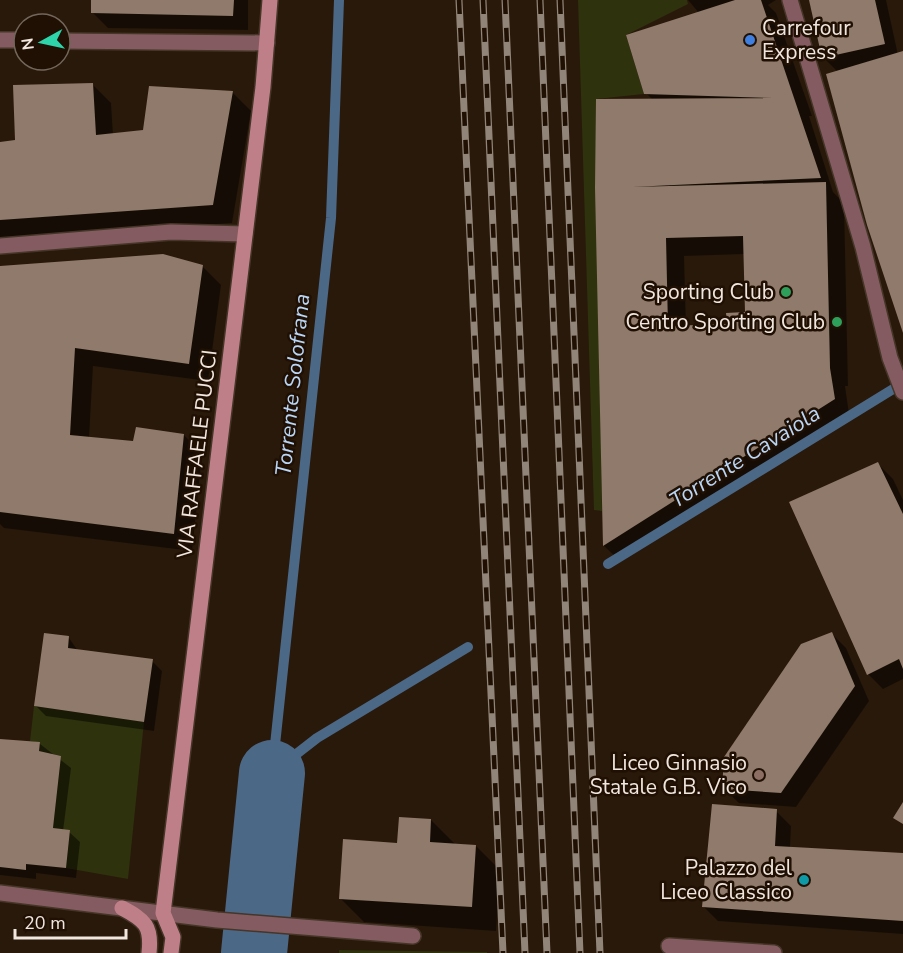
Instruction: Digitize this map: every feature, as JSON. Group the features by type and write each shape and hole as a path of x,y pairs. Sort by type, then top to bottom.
{"main road":[{"name":"VIA RAFFAELE PUCCI","path":"163,913 245,234 270,0"},
{"path":"122,908 141,918 151,935 149,953"},
{"path":"163,913 173,937 171,953"}],"street":[{"path":"790,0 863,247 890,358 903,392"},
{"path":"72,41 267,43"},
{"path":"0,246 171,232 245,234"},
{"path":"0,893 217,920 413,936"},
{"path":"669,946 774,953"}],"green space":[{"path":"578,0 687,0 688,4 626,35 644,94 596,99 602,511 594,510"},
{"path":"34,706 144,722 128,879 66,868 70,831 53,828 61,756 39,751 40,743 30,741"},
{"path":"339,950 487,952 487,953 339,953"}],"building":[{"path":"91,0 234,0 233,16 91,13"},
{"path":"735,0 761,0 821,178 632,187 826,182 830,368 835,399 603,546 595,188 596,99 773,98 644,94 626,35","holes":["743,236 745,312 726,313 727,324 668,326 666,238"]},
{"path":"809,0 875,0 885,44 822,58"},
{"path":"903,51 903,333 867,225 826,74"},
{"path":"93,83 96,135 143,130 149,86 233,91 213,205 0,220 0,142 15,140 13,85"},
{"path":"163,254 203,265 189,364 75,348 70,435 133,441 136,427 184,434 174,534 0,512 0,266"},
{"path":"878,462 903,514 903,669 899,659 867,675 789,502"},
{"path":"832,632 855,686 781,793 722,789 724,757 801,644"},
{"path":"44,633 69,636 68,648 153,659 144,722 34,706"},
{"path":"0,739 40,742 39,751 61,756 53,828 70,830 66,868 26,864 26,870 0,867"},
{"path":"903,802 903,824 893,818"},
{"name":"Palazzo del Liceo Classico","path":"712,804 777,809 775,846 903,853 903,921 702,907"},
{"path":"399,817 431,819 430,842 476,845 472,907 339,899 343,839 397,843"}],"waterway":[{"name":"Torrente Solofrana","path":"272,773 331,218 339,0"},
{"name":"Torrente Cavaiola","path":"608,564 903,383"},
{"name":"Torrente Cavaiola","path":"272,773 317,738 468,647"},
{"path":"254,953 272,773"}],"railway":[{"path":"459,0 503,953"},
{"path":"483,0 525,953"},
{"path":"505,0 547,953"},
{"path":"540,0 580,953"},
{"path":"560,0 600,953"}],"place":[{"name":"Carrefour Express","path":"750,40"},
{"name":"Sporting Club","path":"786,292"},
{"name":"Centro Sporting Club","path":"837,322"},
{"name":"Liceo Ginnasio Statale G.B. Vico","path":"759,775"},
{"name":"Palazzo del Liceo Classico","path":"804,880"}]}
